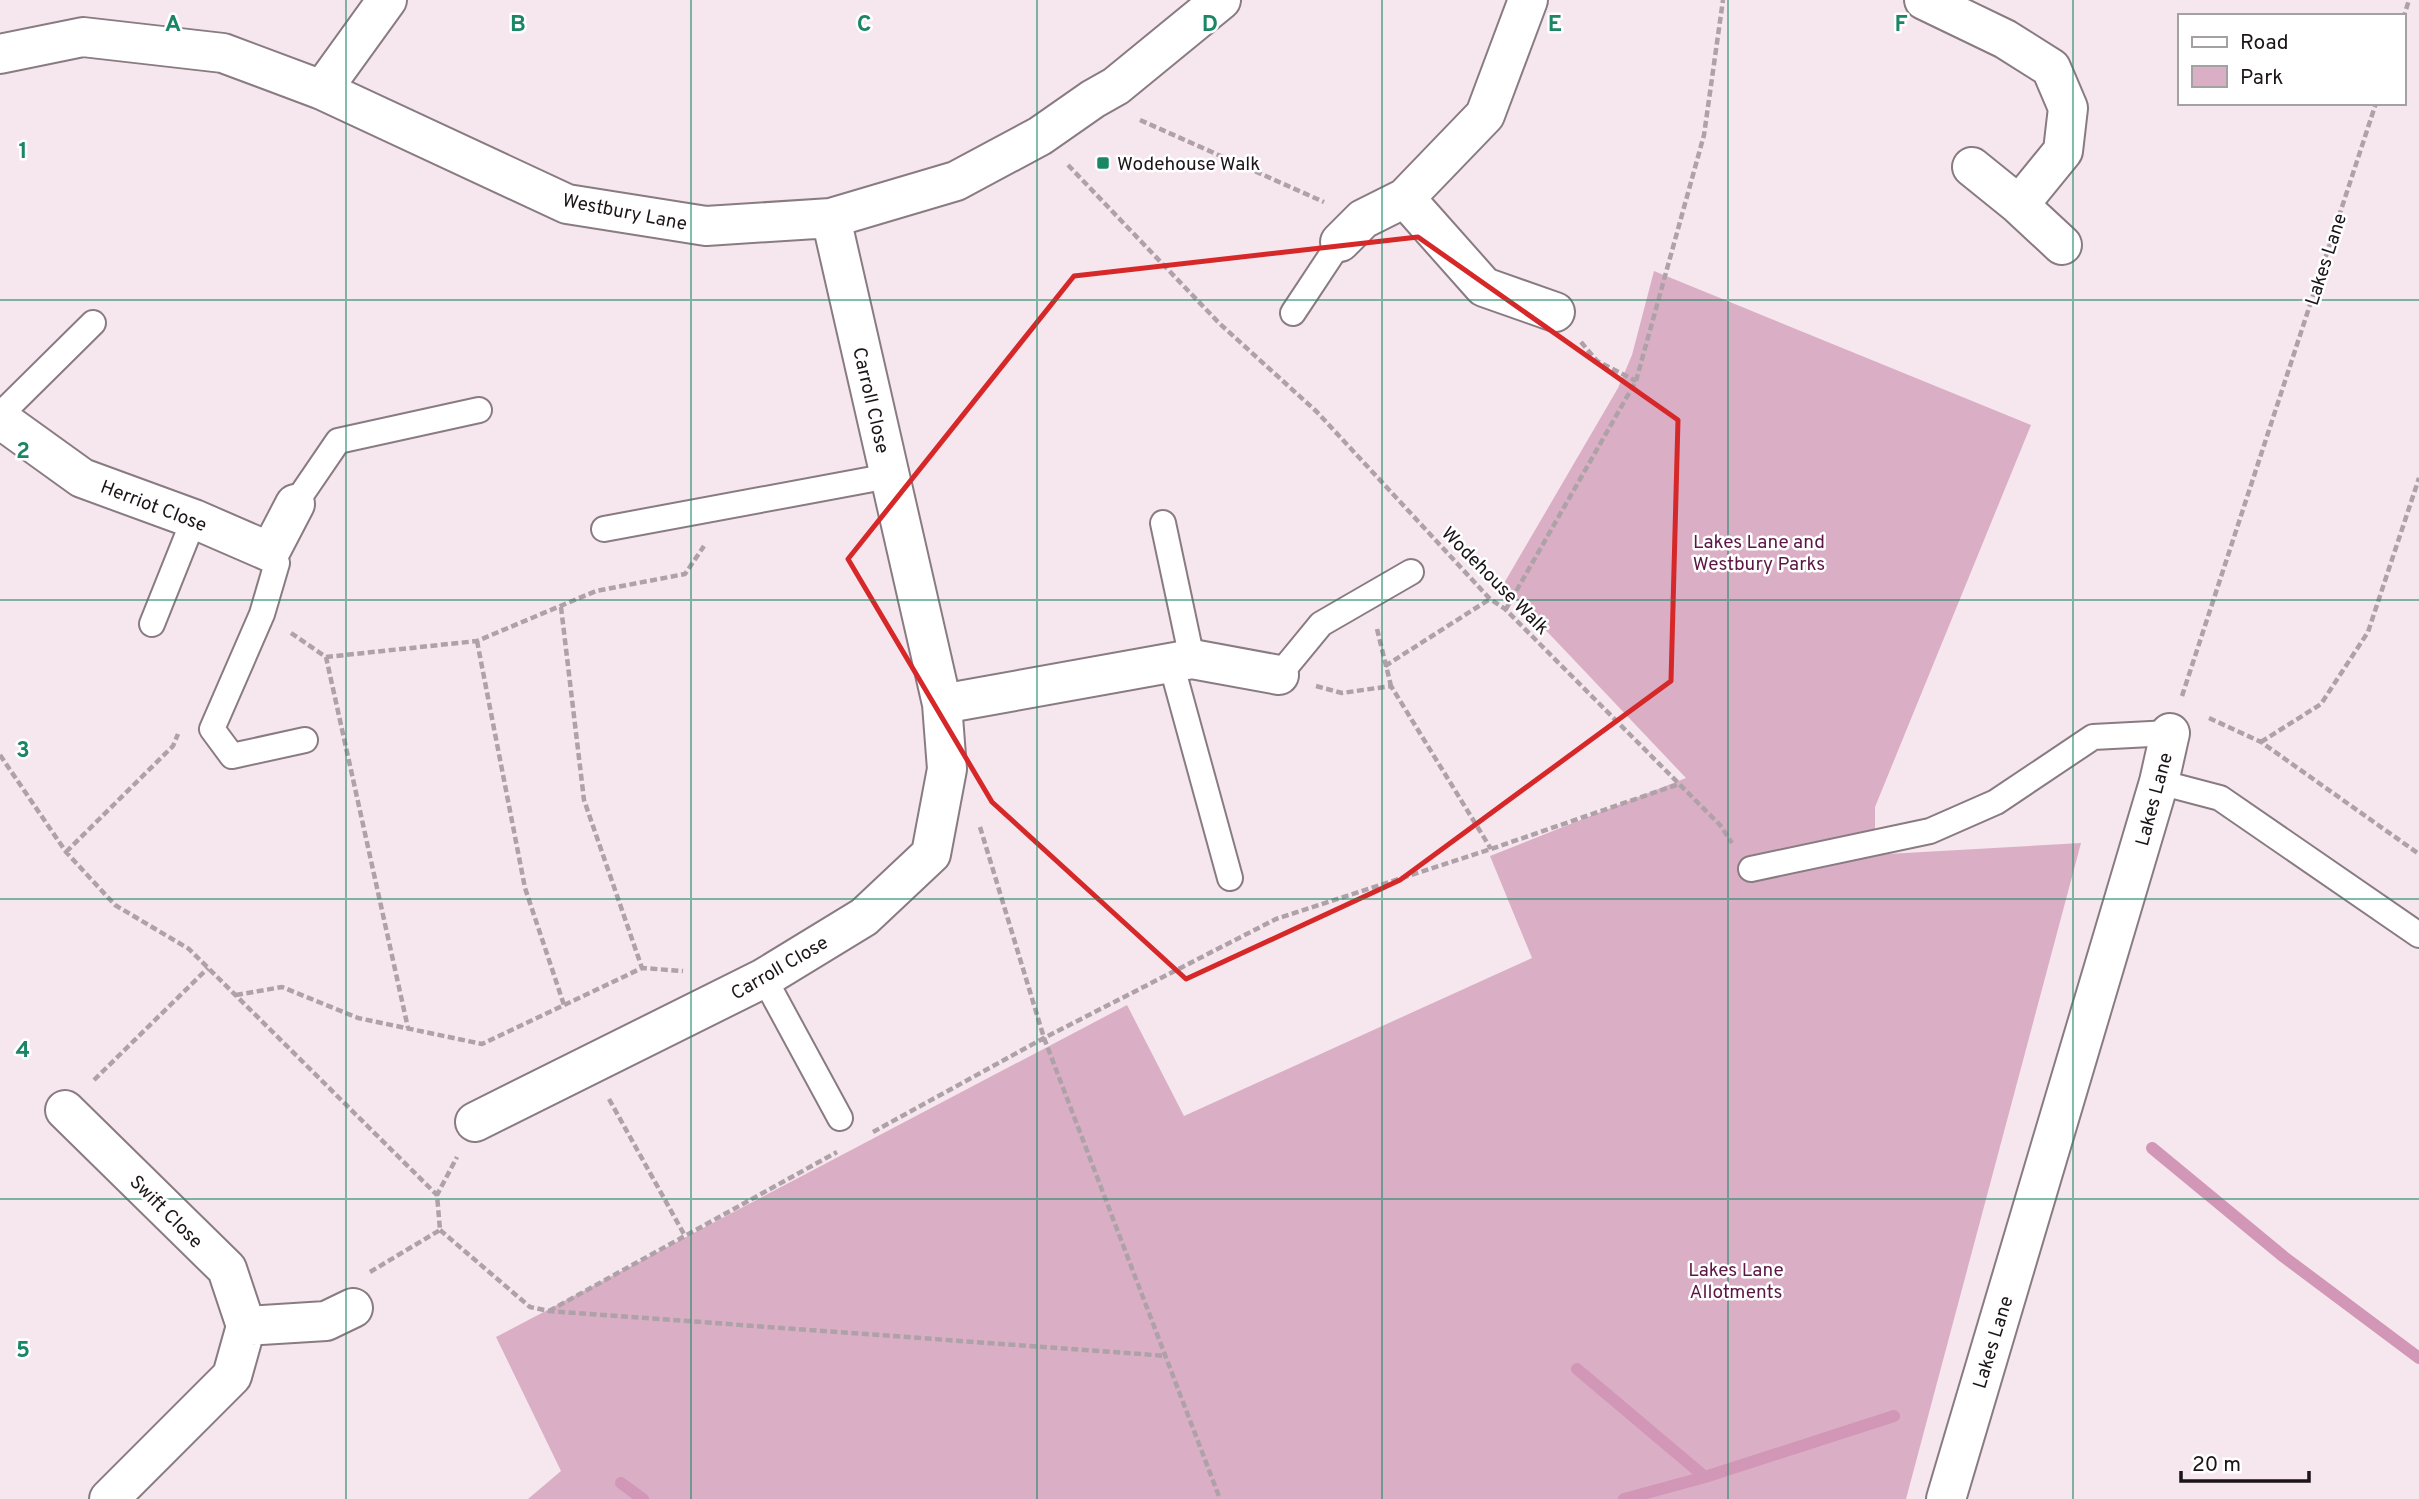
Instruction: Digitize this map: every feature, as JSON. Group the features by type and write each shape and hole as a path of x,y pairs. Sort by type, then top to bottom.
{"street":[{"path":"322,90 387,0"},
{"name":"Westbury Lane","path":"0,54 83,37 223,53 322,90 567,204 706,226 831,218 956,181 1040,136 1116,86 1221,0"},
{"path":"1352,230 1405,198 1485,115 1528,0"},
{"path":"1924,0 2005,39 2051,68 2068,108 2063,151 2019,205"},
{"path":"1972,167 2062,245"},
{"path":"1405,198 1484,287 1555,312"},
{"name":"Carroll Close","path":"475,1122 764,978 864,917 931,854 947,769 942,704 831,218"},
{"name":"Herriot Close","path":"0,417 82,478 194,519 270,552"},
{"path":"270,552 295,504"},
{"path":"942,704 1181,661 1279,675"},
{"name":"Lakes Lane","path":"1946,1499 2159,782 2175,719"},
{"name":"Swift Close","path":"65,1110 227,1269 246,1326"},
{"path":"109,1499 232,1376 246,1326 326,1321 354,1308"}],"lane":[{"path":"1293,313 1352,230"},
{"path":"0,417 93,323"},
{"path":"295,504 338,441 480,410"},
{"path":"604,529 889,475"},
{"path":"152,624 194,519"},
{"path":"1163,523 1181,661 1230,878"},
{"path":"270,552 277,563 262,614 212,729 232,756 305,740"},
{"path":"1279,675 1321,624 1411,572"},
{"path":"1751,869 1930,831 1996,802 2093,737 2175,719"},
{"path":"2159,782 2220,798 2419,935"},
{"path":"764,978 840,1118"}],"path":[{"path":"1506,609 1636,381 1704,135 1723,0"},
{"path":"1093,99 1352,230"},
{"name":"Lakes Lane","path":"2175,719 2375,105"},
{"name":"Wodehouse Walk","path":"1040,136 1219,323 1317,412 1490,598 1506,609 1720,825 1751,869"},
{"path":"1555,312 1597,361 1636,381"},
{"path":"2261,742 2321,704 2368,632 2419,478"},
{"path":"262,614 326,657 477,641 596,591 685,574 704,545 717,543"},
{"path":"1369,597 1391,686 1491,849"},
{"path":"1385,666 1490,598"},
{"path":"561,607 584,800 642,968"},
{"path":"477,641 525,888 564,1005"},
{"path":"326,657 408,1028"},
{"path":"1279,675 1342,693 1391,686"},
{"path":"2175,719 2261,742 2419,854"},
{"path":"66,852 173,746 184,722"},
{"path":"0,755 66,852 115,905 189,949 438,1195"},
{"path":"947,769 972,801 1044,1038 1220,1499"},
{"path":"865,1137 1044,1038 1276,919 1679,784"},
{"path":"65,1110 208,968"},
{"path":"235,995 282,987 358,1018 482,1044 642,968 684,971 706,1008"},
{"path":"590,1065 685,1236"},
{"path":"475,1122 438,1195 440,1230 530,1307 549,1311 1167,1356"},
{"path":"549,1311 841,1150"},
{"path":"354,1308 358,1280 440,1230"}],"highlighted area":[{"path":"1418,237 1678,420 1671,681 1400,880 1186,979 992,802 848,559 1074,276"}],"green space":[{"name":"Lakes Lane and Westbury Parks","path":"1654,271 2031,425 1875,807 1875,829 1852,856 2081,843 1906,1499 528,1499 561,1471 496,1337 1127,1005 1184,1116 1532,958 1490,856 1686,778 1503,585 1618,388 1632,355"}],"waterway":[{"path":"2152,1148 2284,1257 2419,1358"},
{"path":"1577,1369 1705,1477"},
{"path":"1624,1499 1705,1477 1894,1416"},
{"path":"621,1483 643,1499"}],"place":[{"name":"Wodehouse Walk","path":"1103,163"}],"park label":[{"name":"Lakes Lane Allotments","path":"1736,1280"}]}
